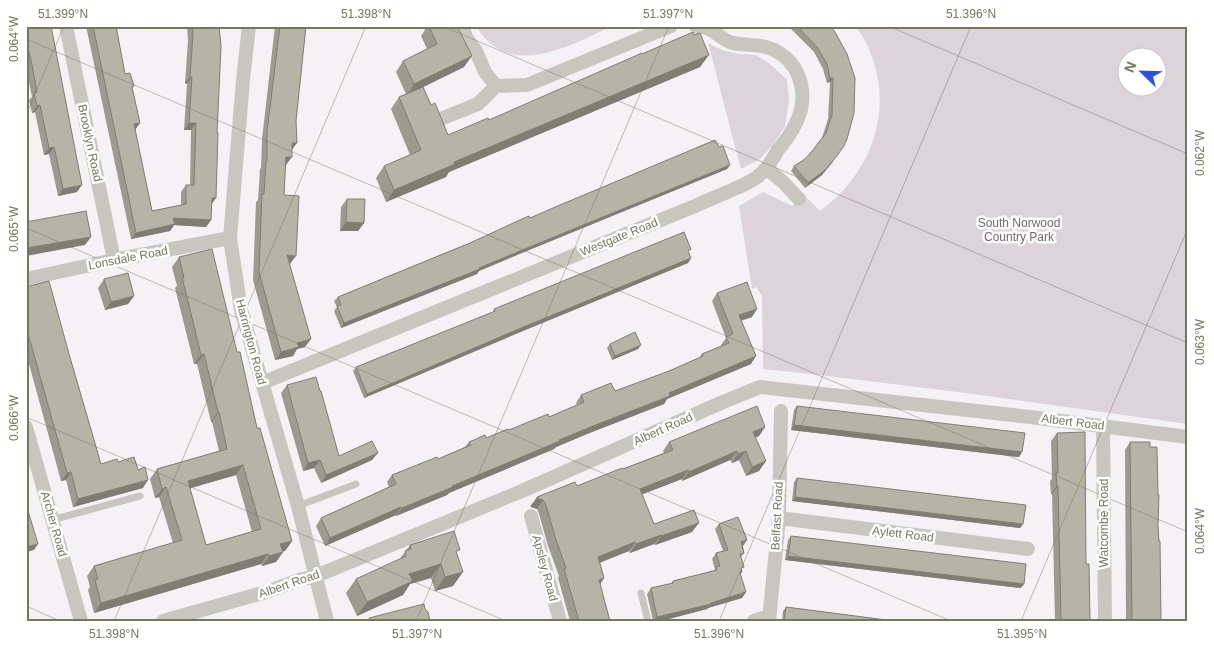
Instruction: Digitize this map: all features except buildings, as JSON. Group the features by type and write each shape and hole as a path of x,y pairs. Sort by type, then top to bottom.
{"street":[{"name":"Brooklyn Road","path":"66,26 114,260"},
{"name":"Harrington Road","path":"249,26 230,238 241,310 298,506 327,621"},
{"path":"462,26 485,72 496,86"},
{"path":"443,118 478,104 496,86 527,84 671,26"},
{"name":"Westgate Road","path":"262,383 713,198 750,182 759,176 799,117 802,108 802,86 799,77 792,65 780,53 767,47 753,44 731,43 708,28 696,26"},
{"path":"766,168 799,199"},
{"name":"Lonsdale Road","path":"26,279 230,238"},
{"name":"Albert Road","path":"163,621 316,576 522,490 760,387 1188,437"},
{"name":"Belfast Road","path":"769,619 779,518 781,411"},
{"name":"Watcombe Road","path":"1103,426 1104,621"},
{"name":"Archer Road","path":"26,427 81,621"},
{"name":"Apsley Road","path":"531,516 560,621"},
{"name":"Aylett Road","path":"779,518 1028,549"},
{"path":"754,621 769,619"}],"lane":[{"path":"298,506 356,484"},
{"path":"52,520 140,496"},
{"path":"640,593 648,621"}],"green space":[{"path":"476,26 612,26 559,49 540,54 522,55 505,52 490,43"},
{"name":"South Norwood Country Park","path":"856,26 1188,26 1188,424 966,393 763,369 762,296 756,287 752,289 739,206 763,192 792,206 804,195 820,211 841,193 857,173 869,150 877,126 880,101 877,76 870,51"},
{"path":"708,43 722,50 756,55 770,64 787,80 789,99 785,126 773,145 760,159 741,169"}]}
